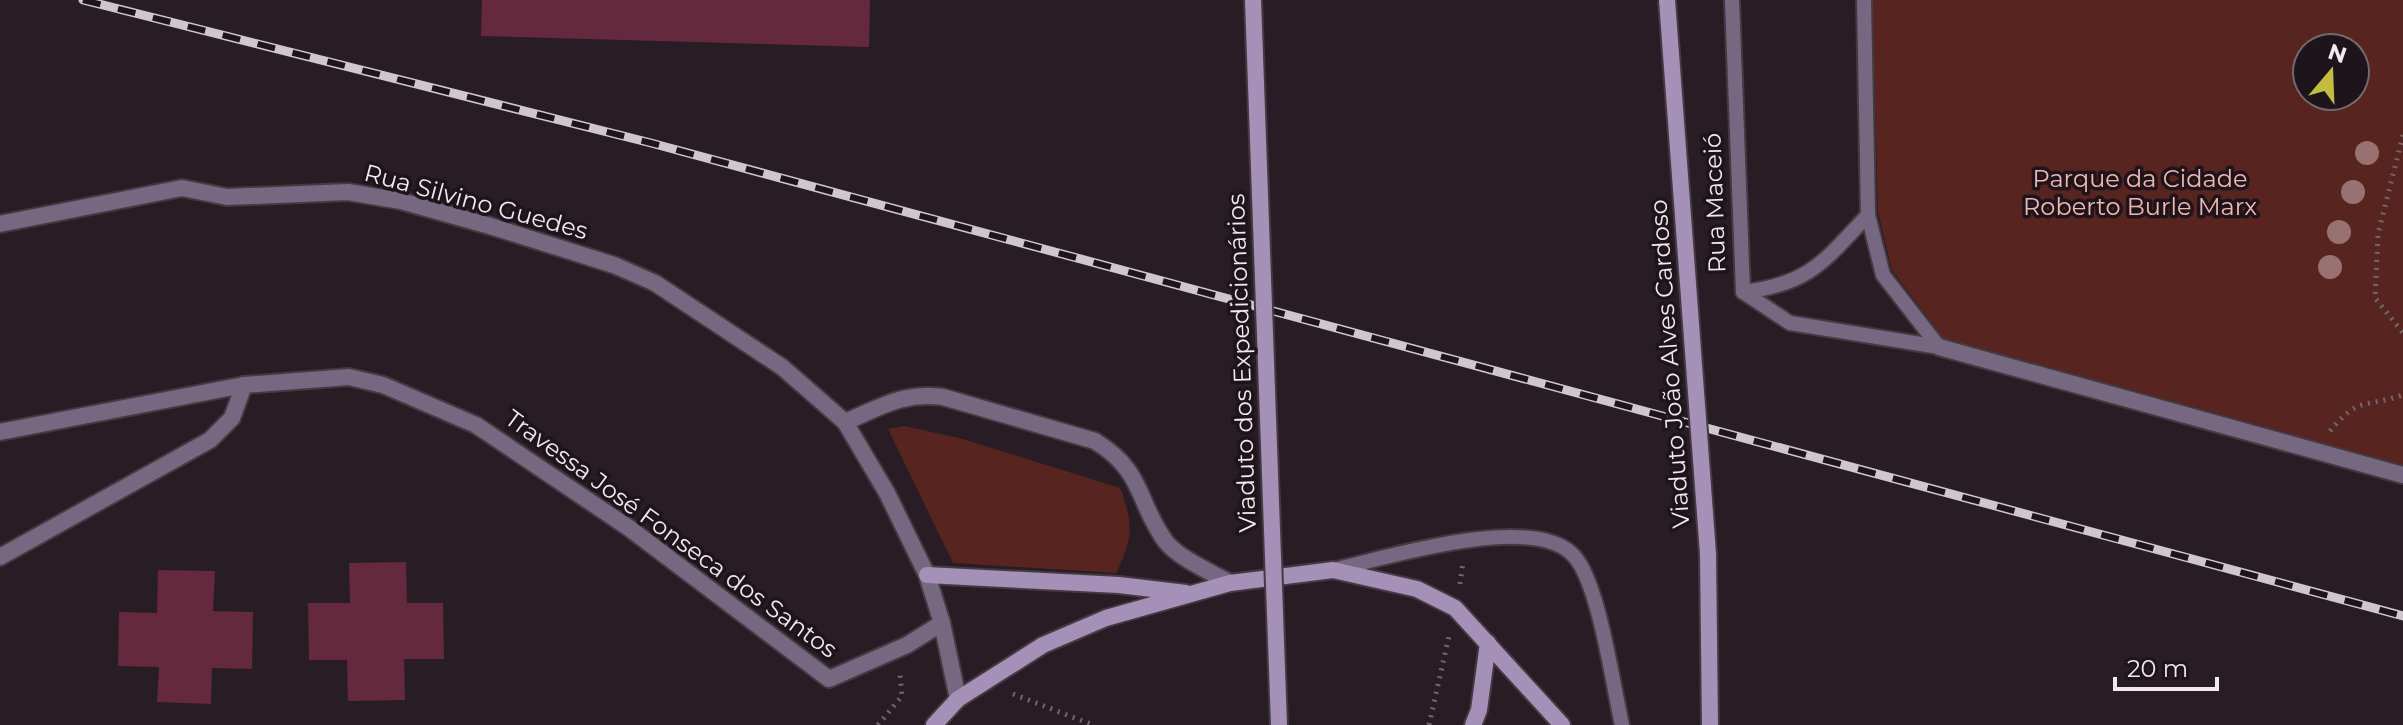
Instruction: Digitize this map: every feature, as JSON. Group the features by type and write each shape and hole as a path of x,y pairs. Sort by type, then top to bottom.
{"main road":[{"name":"Viaduto dos Expedicionários","path":"1253,0 1279,725"},
{"name":"Viaduto João Alves Cardoso","path":"1667,0 1708,554 1710,725"},
{"path":"934,725 958,699 1043,645 1106,618 1230,583 1333,570 1417,589 1455,608 1562,725"},
{"path":"927,575 1119,585 1195,595"},
{"path":"1473,725 1479,710 1488,643"}],"street":[{"name":"Rua Silvino Guedes","path":"0,224 182,188 227,197 348,192 401,201 556,246 655,283 782,367 845,422 887,493 927,575 942,623 958,699"},
{"name":"Rua Maceió","path":"1939,347 2403,475"},
{"name":"Travessa José Fonseca dos Santos","path":"244,385 349,377 383,385 476,425 629,528 829,679 896,650 942,623"},
{"path":"0,432 244,385"},
{"path":"0,557 210,440 232,418 244,385"},
{"path":"845,422 904,396 921,395 943,397 1095,441 1116,454 1132,472 1167,544 1230,583"}],"lane":[{"name":"Rua Maceió","path":"1732,0 1743,292 1790,323 1939,347"},
{"path":"1864,0 1868,215 1883,275 1939,347"},
{"path":"1743,292 1778,288 1814,271 1868,215"},
{"path":"1333,570 1464,539 1538,537 1574,555 1591,589 1622,725"}],"path":[{"path":"2403,135 2378,234 2375,298 2403,333"},
{"path":"2315,451 2349,409 2369,400 2403,395"},
{"path":"878,725 902,696 896,650"},
{"path":"988,680 1021,698 1093,725"}],"green space":[{"name":"Parque da Cidade Roberto Burle Marx","path":"1872,0 2403,0 2403,465 1943,338 1892,270 1878,212"},
{"path":"905,426 963,439 1120,488 1130,531 1116,573 953,563 888,429"}],"building":[{"path":"482,0 870,0 869,47 481,36"},
{"path":"406,562 407,603 443,603 444,659 404,659 405,700 348,701 347,660 309,660 308,603 350,603 349,563"},
{"path":"158,570 215,571 213,611 253,612 252,669 212,668 211,704 157,702 159,667 118,666 119,612 157,613"}],"railway":[{"path":"83,0 651,143 2403,616"}]}
